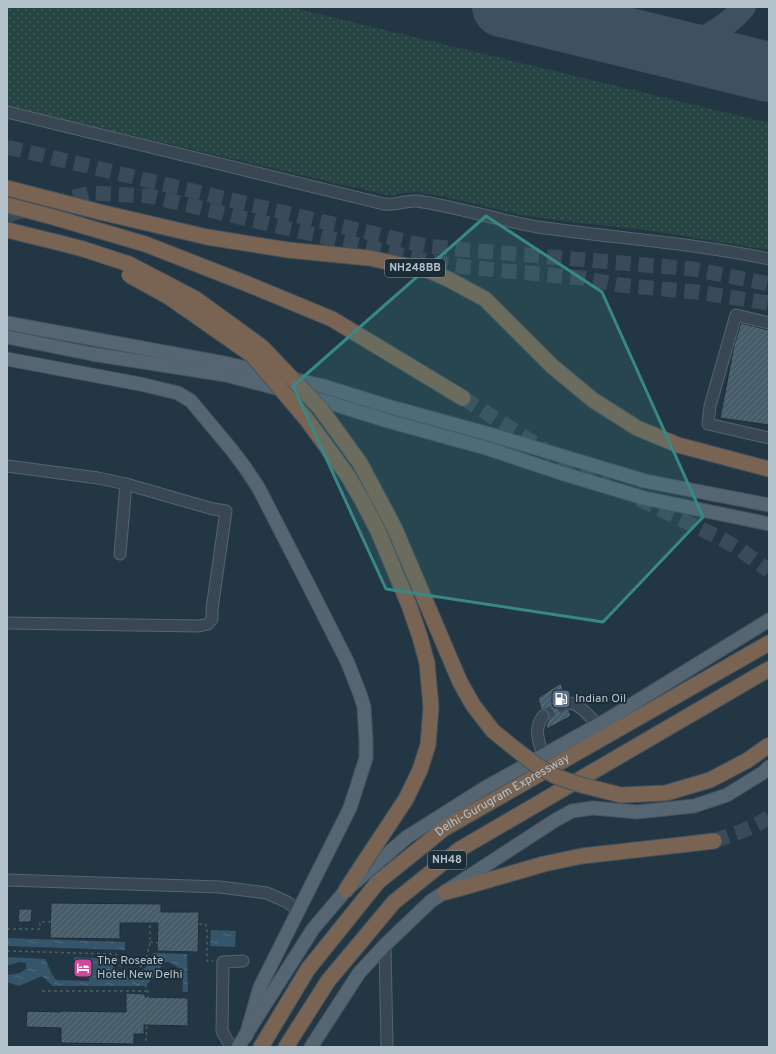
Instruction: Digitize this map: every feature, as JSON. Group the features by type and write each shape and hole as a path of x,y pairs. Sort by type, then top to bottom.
{"highway":[{"name":"NH248BB","path":"7,188 207,237 288,250 369,258 430,271 450,280 485,300 552,366 593,400 637,428 678,445 769,469"},
{"path":"7,205 144,244 245,283 332,319 463,398"},
{"path":"7,230 83,249 129,264 196,299 262,347 320,408 360,463 394,527 457,676 474,705 493,731 536,765 555,776 581,785 621,795 666,793 710,780 748,760 769,745"},
{"path":"83,249 169,297 252,355 312,426 348,476 378,531 409,606 427,663 431,707 428,745 420,770 406,799 346,890"},
{"name":"Delhi-Gurugram Expressway","path":"261,1047 308,969 378,882 445,828 769,643"},
{"name":"Delhi-Gurugram Expressway","path":"286,1047 328,981 394,902 460,849 769,669"},
{"path":"446,892 544,864 582,856 714,841"}],"main road":[{"path":"7,324 229,364 323,386 386,406 489,434 645,481 769,505"},
{"path":"7,337 92,354 226,374 486,448 561,473 644,498 769,524"},
{"path":"7,359 140,384 178,393 191,401 244,466 261,494 308,584 346,661 360,694 364,707 366,758 358,784 350,808 260,987 246,1036"},
{"path":"238,1047 313,929 346,890 407,837 483,789 598,724 769,620"},
{"path":"311,1047 359,973 385,945 432,901 554,821 572,811 593,808 637,812 694,806 727,794 764,772 769,767"}],"street":[{"path":"7,112 384,204 393,205 406,201 416,201 534,226 671,243 769,259"},
{"path":"769,323 736,315 710,406 708,424 769,438"},
{"path":"7,466 98,478 126,484 226,512 212,609 212,619 208,624 199,626 7,623"},
{"path":"120,554 126,484"},
{"path":"567,703 577,705 598,724 615,731"},
{"path":"543,716 538,723 537,732 543,755"},
{"path":"7,880 220,887 267,893 287,902 298,910"},
{"path":"385,945 387,1047"},
{"path":"231,1047 222,1031 223,962 243,961"}],"path":[{"path":"7,928 40,929 40,922 50,922"},
{"path":"7,951 116,954 120,965 128,971 136,970 146,961 150,942 150,923"},
{"path":"199,924 205,924 207,928 207,960 223,962"},
{"path":"150,942 158,943"},
{"path":"136,970 148,991 146,1041"},
{"path":"42,991 148,991"}],"highlighted area":[{"path":"486,216 602,292 703,517 603,622 386,589 293,386"}],"green space":[{"path":"7,7 290,7 769,123 769,250 647,230 521,215 447,197 418,192 402,193 391,196 7,106"}],"water":[{"path":"211,930 236,931 235,947 210,946"},
{"path":"7,938 125,942 125,950 7,946"},
{"path":"153,953 187,954 188,992 183,992 182,970 169,962 165,962 146,986 53,986 42,976 19,986 7,982 8,975 20,973 26,969 26,963 18,962 7,966 7,957 45,959 56,980 89,981 89,971 74,969 74,957 111,959 113,967 132,979 148,965"}],"building":[{"path":"741,323 769,330 769,425 720,418 734,346"},
{"path":"561,683 565,696 561,699 561,706 563,709 569,710 571,716 547,729 546,726 550,716 546,710 541,710 538,698"},
{"path":"51,903 161,904 161,912 199,912 198,952 157,951 158,923 120,923 120,939 50,938"},
{"path":"19,909 32,909 31,922 18,922"},
{"path":"126,993 145,994 145,997 188,998 188,1026 144,1025 144,1034 134,1034 134,1044 61,1043 61,1028 26,1027 27,1011 126,1012"}],"taxiway":[{"path":"658,45 684,44 707,36 721,28 744,7"}],"runway":[{"path":"502,7 769,72"}],"tunnel":[{"path":"7,147 426,246 693,269 769,284"},
{"path":"7,216 90,193 149,196 423,260 466,267 582,278 619,285 696,292 769,303"},
{"path":"463,398 567,464 607,483"},
{"path":"639,499 718,537 741,550 769,571"},
{"path":"543,716 567,703"},
{"path":"714,841 750,828 769,817"}],"place":[{"name":"Indian Oil","path":"561,699"},
{"name":"The Roseate Hotel New Delhi","path":"83,968"}]}
